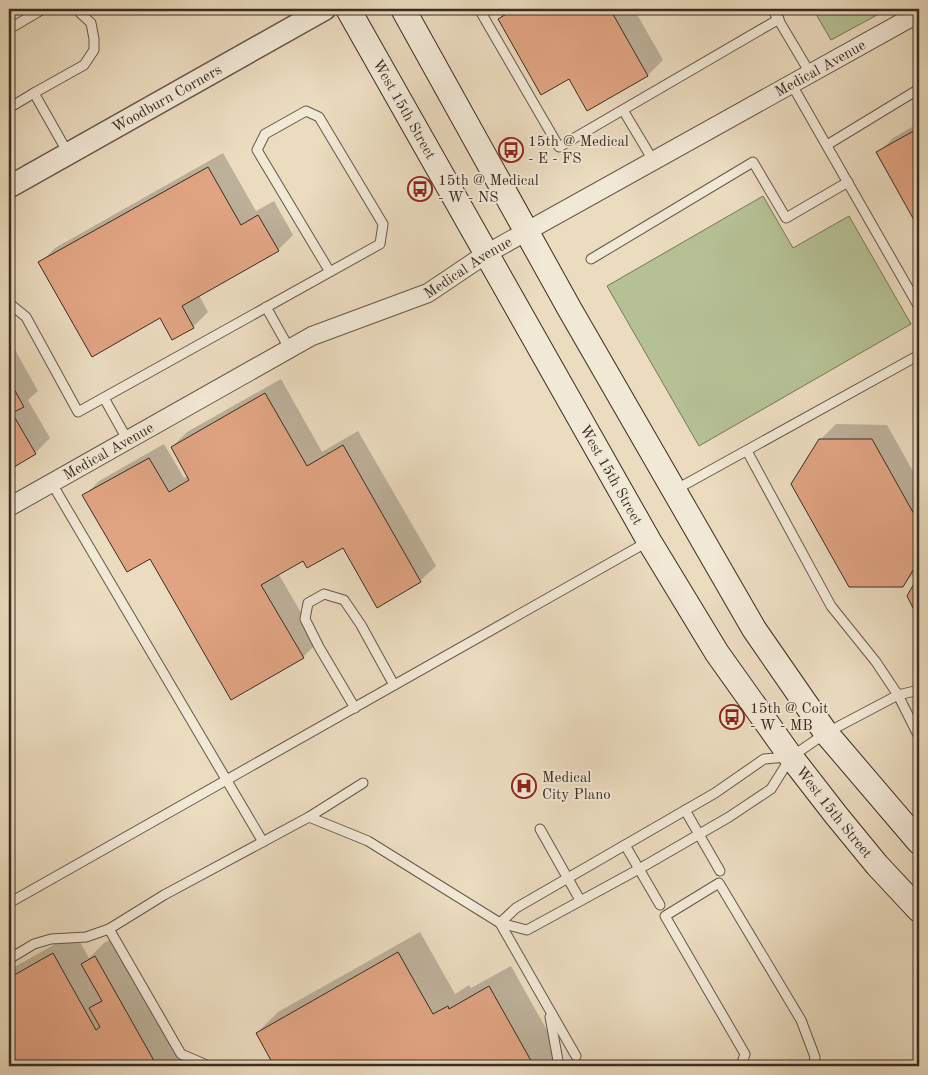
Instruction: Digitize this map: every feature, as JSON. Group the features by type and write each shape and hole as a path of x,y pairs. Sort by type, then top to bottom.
{"main road":[{"name":"West 15th Street","path":"348,9 649,541 717,653 791,757 877,866 919,910"},
{"path":"403,9 526,233 754,629 826,733 919,842"}],"street":[{"name":"Woodburn Corners","path":"9,187 325,9"},
{"name":"Medical Avenue","path":"9,506 312,336 428,292 486,254 792,85 919,12"}],"lane":[{"path":"9,29 43,9"},
{"path":"9,108 84,65 94,50 94,39 91,23 76,9"},
{"path":"480,9 560,147 778,19"},
{"path":"772,9 810,73"},
{"path":"792,85 919,307"},
{"path":"827,145 919,89"},
{"path":"34,93 68,153"},
{"path":"624,110 654,162"},
{"path":"9,303 26,317 78,412 104,398 266,307 330,272 380,244 382,224 320,117 306,111 265,134 257,150 330,272"},
{"path":"591,259 754,162 786,218 848,182"},
{"path":"266,307 290,348"},
{"path":"675,490 919,355"},
{"path":"104,398 128,439"},
{"path":"746,451 831,606 876,662 898,695 919,737"},
{"path":"51,482 262,842"},
{"path":"9,903 649,541"},
{"path":"355,708 319,647 305,619 308,603 324,594 344,600 361,625 394,685"},
{"path":"309,817 368,841 500,923 527,930 729,817 771,789 791,757 826,733 898,695 919,690"},
{"path":"500,923 516,908 716,793 764,760 791,757"},
{"path":"9,959 34,944 51,939 86,937 109,929 164,895 309,817 363,783"},
{"path":"685,810 720,871"},
{"path":"540,830 580,900"},
{"path":"625,845 660,906"},
{"path":"742,1066 745,1054 665,916 719,883 800,1020 815,1057 813,1066"},
{"path":"500,923 576,1056"},
{"path":"109,929 181,1054 209,1066"},
{"path":"549,1009 560,1066"}],"green space":[{"path":"813,9 888,9 831,40"},
{"path":"763,196 793,248 849,216 911,324 699,446 607,286"}],"building":[{"path":"515,9 610,9 648,76 587,111 569,79 541,95 498,19"},
{"path":"919,128 919,229 876,152"},
{"path":"208,167 241,225 258,215 279,251 182,306 194,328 172,340 160,318 92,357 38,262"},
{"path":"9,380 24,407 12,413 36,454 9,470"},
{"path":"265,393 307,466 343,445 421,582 377,608 343,548 307,568 303,561 261,585 304,658 231,700 150,559 127,572 82,495 149,458 169,492 189,480 171,447"},
{"path":"819,439 872,439 919,523 919,560 903,587 849,587 791,484"},
{"path":"919,575 919,620 907,596"},
{"path":"398,952 433,1014 448,1006 449,1009 489,986 534,1066 274,1066 256,1033"},
{"path":"53,953 96,1030 100,1027 89,1008 102,1001 81,964 95,956 157,1066 9,1066 9,978"}],"place":[{"name":"15th @ Medical - E - FS","path":"511,150"},
{"name":"15th @ Medical - W - NS","path":"420,189"},
{"name":"15th @ Coit - W - MB","path":"732,717"},
{"name":"Medical City Plano","path":"524,786"}]}
